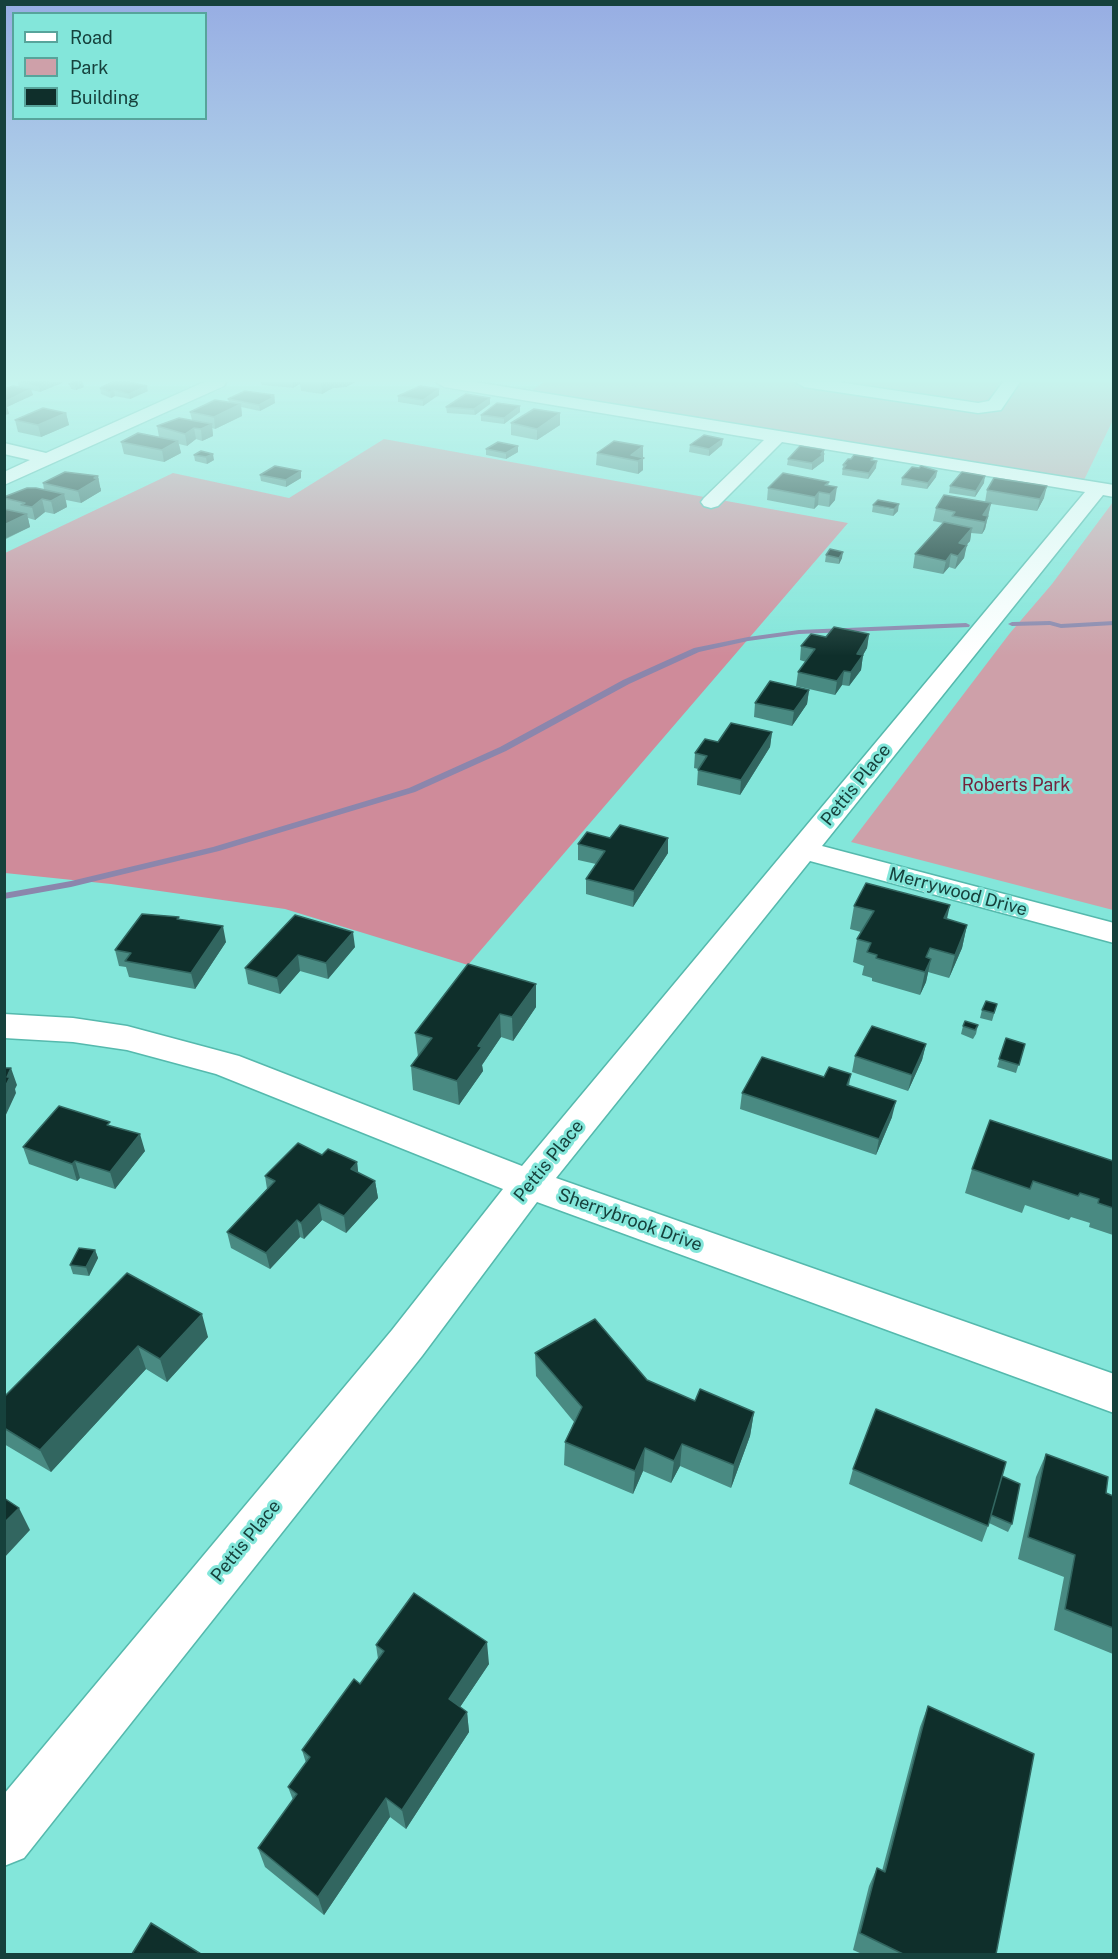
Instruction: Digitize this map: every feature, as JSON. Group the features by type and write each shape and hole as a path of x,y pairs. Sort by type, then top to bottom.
{"street":[{"path":"711,502 740,473"},
{"path":"1003,473 1106,490"},
{"name":"Pettis Place","path":"4,1838 407,1343 529,1184 802,850 1106,490"},
{"name":"Merrywood Drive","path":"802,850 1113,933"},
{"name":"Sherrybrook Drive","path":"4,1026 73,1030 127,1038 227,1065 529,1184 1113,1394"}],"green space":[{"path":"1043,473 1087,473 1084,480"},
{"name":"Roberts Park","path":"1113,502 1113,910 851,842 1010,633 1052,584"}],"shaded area":[{"path":"172,473 289,498 329,473 574,473 848,523 468,965 285,909 111,884 5,873 5,553"}],"building":[{"path":"62,473 98,476 94,478 98,479 78,491 43,483"},
{"path":"263,473 297,473 286,480 260,475"},
{"path":"783,473 829,482 825,485 837,487 830,494 819,492 815,497 768,488"},
{"path":"906,473 935,473 928,483 902,478"},
{"path":"961,473 985,476 976,491 950,486"},
{"path":"994,478 1047,486 1040,499 987,490"},
{"path":"27,488 64,494 51,501 42,499 32,507 4,498"},
{"path":"944,495 991,503 983,515 988,516 985,522 952,516 955,512 936,508"},
{"path":"878,500 899,504 894,509 873,505"},
{"path":"4,509 27,514 4,525"},
{"path":"944,522 972,528 959,543 967,545 958,556 951,554 946,561 915,554"},
{"path":"830,549 843,552 839,558 826,555"},
{"path":"834,627 869,634 857,654 863,655 851,672 844,671 837,681 798,672 815,649 801,646 811,634 826,637"},
{"path":"770,681 809,690 794,711 755,703"},
{"path":"731,723 772,732 741,780 698,770 707,756 695,753 705,739 718,742"},
{"path":"620,825 668,838 634,891 586,879 605,851 578,844 587,832 610,838"},
{"path":"866,883 950,905 944,918 967,925 955,955 930,948 926,957 931,959 925,972 876,958 877,955 867,952 871,943 857,939 874,911 854,906"},
{"path":"142,914 179,917 177,919 223,926 191,973 125,961 131,953 115,950"},
{"path":"295,915 353,932 326,963 298,955 277,978 245,968"},
{"path":"468,964 536,984 512,1017 500,1014 478,1046 482,1047 457,1081 411,1066 432,1038 415,1033"},
{"path":"986,1001 997,1004 994,1013 982,1010"},
{"path":"965,1021 978,1025 975,1030 963,1026"},
{"path":"872,1026 926,1044 912,1075 855,1056"},
{"path":"1006,1038 1025,1044 1019,1065 999,1059"},
{"path":"762,1057 824,1077 829,1067 851,1074 847,1085 896,1101 879,1139 742,1093"},
{"path":"4,1068 11,1068 7,1077 10,1077 4,1089"},
{"path":"59,1106 110,1122 107,1125 140,1134 110,1172 75,1161 72,1164 23,1147"},
{"path":"990,1120 1113,1161 1113,1208 1098,1203 1099,1199 1080,1193 1078,1196 1033,1181 1030,1189 972,1169"},
{"path":"298,1143 322,1155 328,1149 357,1162 351,1169 375,1181 344,1216 319,1204 301,1223 297,1220 266,1253 227,1232 275,1181 265,1176"},
{"path":"79,1248 95,1250 86,1267 70,1265"},
{"path":"127,1273 202,1314 160,1359 138,1346 40,1450 4,1428 4,1397"},
{"path":"595,1319 647,1380 695,1401 700,1389 754,1412 734,1465 682,1444 674,1461 645,1448 635,1471 565,1442 582,1407 535,1353"},
{"path":"876,1409 1006,1462 988,1526 853,1469"},
{"path":"1046,1454 1108,1477 1106,1493 1113,1496 1113,1628 1065,1609 1075,1555 1028,1537"},
{"path":"1002,1476 1020,1484 1012,1524 991,1515"},
{"path":"4,1498 19,1508 4,1523"},
{"path":"414,1593 487,1642 449,1699 467,1712 402,1810 386,1798 318,1897 258,1848 297,1794 288,1787 310,1757 302,1750 354,1679 360,1684 384,1651 376,1645"},
{"path":"928,1706 1034,1754 996,1954 903,1954 860,1933 877,1868 885,1872"},
{"path":"151,1923 201,1954 132,1954"}],"waterway":[{"path":"1012,624 1050,623 1061,626 1114,623"},
{"path":"4,896 71,884 216,849 412,790 503,749 626,682 697,650 748,639 799,632 966,625"}]}
